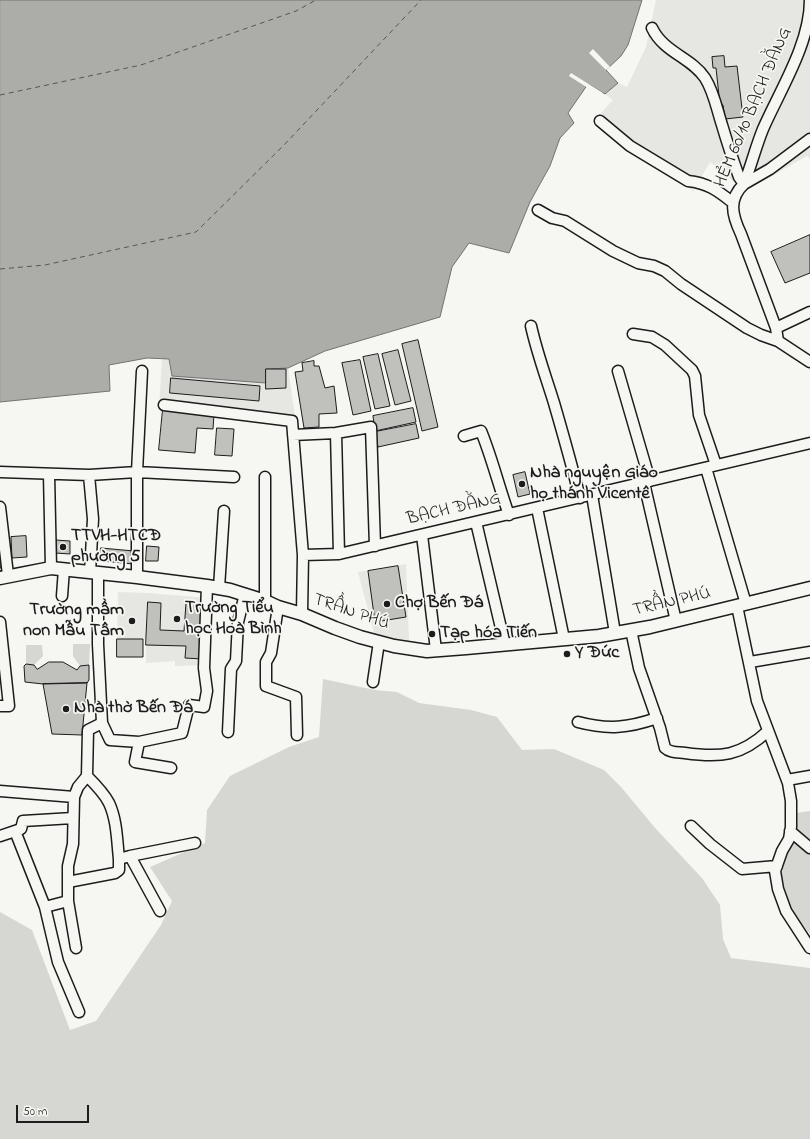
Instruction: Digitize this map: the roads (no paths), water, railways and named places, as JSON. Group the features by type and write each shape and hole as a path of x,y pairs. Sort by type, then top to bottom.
{"main road":[{"name":"TRẦN PHÚ","path":"4,576 58,568 213,587 245,594 278,607 302,614 335,628 379,642 427,651 505,645 616,633 676,621 810,588"}],"street":[{"name":"HẺM 60/10 BẠCH ĐẰNG","path":"778,341 776,328 741,234 735,223 732,202 738,190 744,184 763,129 800,51 806,32 810,0"},
{"path":"652,28 661,43 692,64 705,78 714,98 739,177 744,184 770,169 810,139"},
{"path":"600,122 630,146 688,181 705,184 732,202"},
{"path":"538,210 552,218 565,221 612,251 638,263 654,266 665,271 680,284 747,328 778,341 810,362"},
{"path":"776,328 810,312"},
{"path":"531,326 563,439 569,454 580,498"},
{"path":"633,334 652,337 665,345 692,370 695,376 699,415 716,465"},
{"path":"137,577 137,472 142,371"},
{"path":"618,371 647,482 676,621"},
{"path":"164,405 292,421 303,555 302,614"},
{"path":"293,435 336,433 371,427 375,546"},
{"path":"464,436 481,431 509,515"},
{"path":"336,433 339,554"},
{"name":"BẠCH ĐẰNG","path":"303,555 339,554 810,443"},
{"path":"706,468 741,605 757,701 786,780 791,801 789,839 782,851 775,871 780,899 792,921 810,948"},
{"path":"0,472 89,475 137,472 234,477"},
{"path":"48,474 62,596"},
{"path":"89,475 93,519 94,573 102,723 110,740 139,742 182,733 189,705 204,708 207,691 204,668 213,587 224,511"},
{"path":"265,477 265,601"},
{"path":"592,495 616,633"},
{"path":"0,507 4,576"},
{"path":"537,508 564,639"},
{"path":"476,522 505,645"},
{"path":"422,535 436,650"},
{"path":"228,732 231,669 236,661 238,622 245,594"},
{"path":"278,607 271,653 266,662 266,686 296,697 297,735"},
{"path":"0,622 4,706"},
{"path":"631,630 639,668 657,718 665,748 668,751 706,755 729,754 750,746 768,731"},
{"path":"373,682 379,642"},
{"path":"750,662 810,652"},
{"path":"578,722 604,727 618,727 636,725 657,718"},
{"path":"76,948 68,901 68,866 73,844 74,797 78,787 87,776 88,730 102,723"},
{"path":"139,742 135,762 171,768"},
{"path":"68,882 115,873 119,870 119,859 112,811 105,797 87,776"},
{"path":"786,780 810,776"},
{"path":"0,791 74,797"},
{"path":"73,818 23,821 22,828 5,832 45,907 58,962 79,1012"},
{"path":"691,826 710,844 742,869 777,866"},
{"path":"790,831 810,848"},
{"path":"119,859 195,843"},
{"path":"130,856 160,910"},
{"path":"45,907 68,901"}],"place":[{"name":"Nhà nguyện Giáo họ thánh Vicentê","path":"522,484"},
{"name":"TTVH-HTCĐ phường 5","path":"63,547"},
{"name":"Chợ Bến Đá","path":"387,604"},
{"name":"Trường Tiểu học Hoà Bình","path":"177,619"},
{"name":"Trường mầm non Mẫu Tâm","path":"132,621"},
{"name":"Tạp hóa Tiến","path":"432,634"},
{"name":"Y Đức","path":"567,654"},
{"name":"Nhà thờ Bến Đá","path":"66,709"}]}
